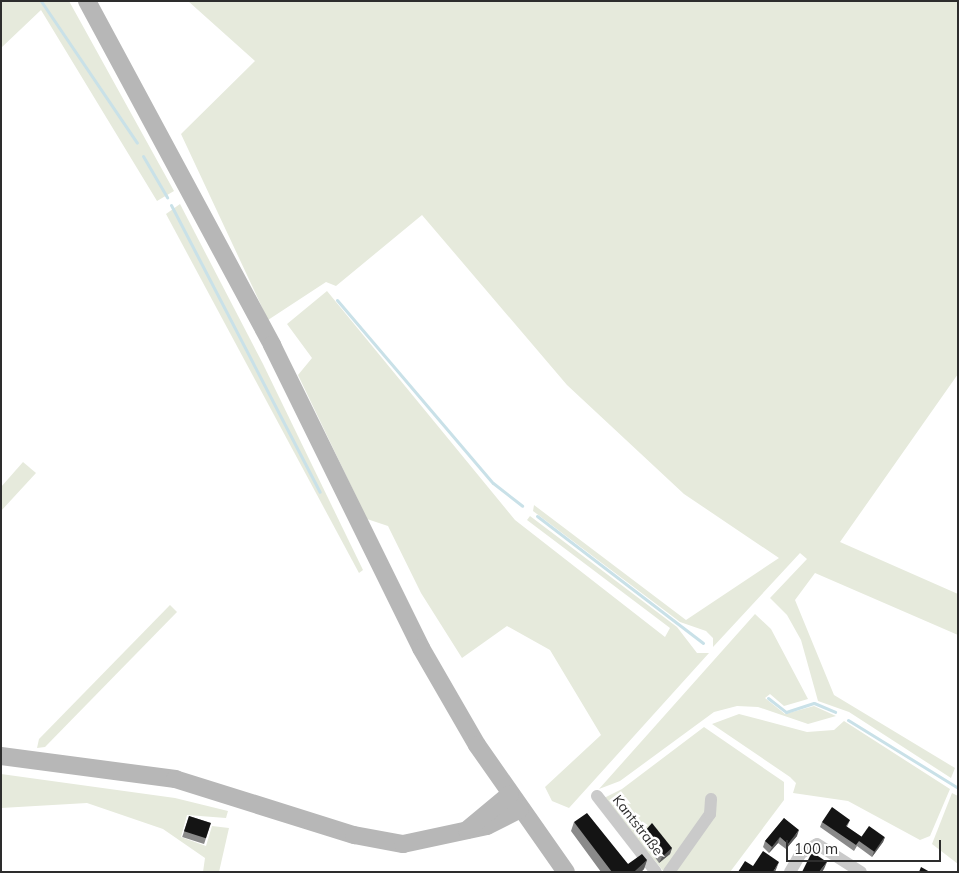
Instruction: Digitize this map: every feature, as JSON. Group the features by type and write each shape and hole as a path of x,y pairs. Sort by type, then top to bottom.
{"main road":[{"path":"87,1 272,345 421,648 510,794 566,872"},
{"path":"1,756 175,779 354,835 403,844 487,826 520,809"},
{"path":"468,830 510,794"}],"street":[{"name":"Kantstraße","path":"597,796 656,872"},
{"name":"Kantstraße","path":"669,872 710,814 711,799"},
{"path":"790,872 809,846 817,844 834,851 861,872"}],"shaded area":[{"path":"1,1 69,1 174,191 157,201 41,10 1,48"},
{"path":"188,1 958,1 958,374 840,542 958,594 958,635 815,573 795,600 834,695 955,768 951,778 849,712 818,701 801,640 787,615 770,598 807,559 800,553 713,647 713,638 706,631 680,622 533,511 534,505 686,620 779,558 684,494 567,385 422,215 336,286 326,282 268,320 181,134 255,61"},
{"path":"180,204 263,364 363,570 359,573 166,214"},
{"path":"327,291 515,520 665,637 670,628 527,520 530,516 677,627 697,653 709,653 569,808 552,801 545,787 601,735 550,650 507,626 462,658 421,593 388,526 367,519 298,375 312,358 287,324"},
{"path":"23,462 36,473 1,511 1,487"},
{"path":"170,605 177,612 45,747 37,748 39,739"},
{"path":"755,614 771,629 808,699 784,706 770,694 765,698 785,714 814,706 836,716 808,724 758,707 737,706 714,712 620,781 599,789"},
{"path":"739,714 807,732 834,730 844,721 950,789 930,836 920,840 848,801 793,793 796,783 790,777 712,724"},
{"path":"704,727 784,782 784,800 730,872 664,872 604,798 622,789"},
{"path":"1,774 175,798 228,811 226,818 187,815 181,837 206,846 212,826 229,828 219,872 203,872 205,858 163,829 87,803 1,808"},
{"path":"952,793 958,796 958,864 932,844"}],"building":[{"path":"832,807 850,820 846,826 862,837 856,845 822,822"},
{"path":"587,813 628,864 642,854 647,860 634,872 612,872 574,822"},
{"path":"189,816 211,823 206,838 184,831"},
{"path":"784,818 799,830 788,844 780,837 772,847 765,841"},
{"path":"652,823 672,848 662,857 644,832"},
{"path":"869,826 885,837 874,852 859,841"},
{"path":"763,851 779,862 773,872 738,872 745,861 753,866"},
{"path":"812,852 827,862 819,872 802,872"},
{"path":"921,867 930,872 919,872"}],"waterway":[{"path":"41,1 137,143"},
{"path":"143,156 167,197"},
{"path":"171,205 320,492"},
{"path":"337,300 493,483 522,506"},
{"path":"537,516 703,643"},
{"path":"768,698 786,712 814,703 835,712"},
{"path":"848,720 958,788"}]}
